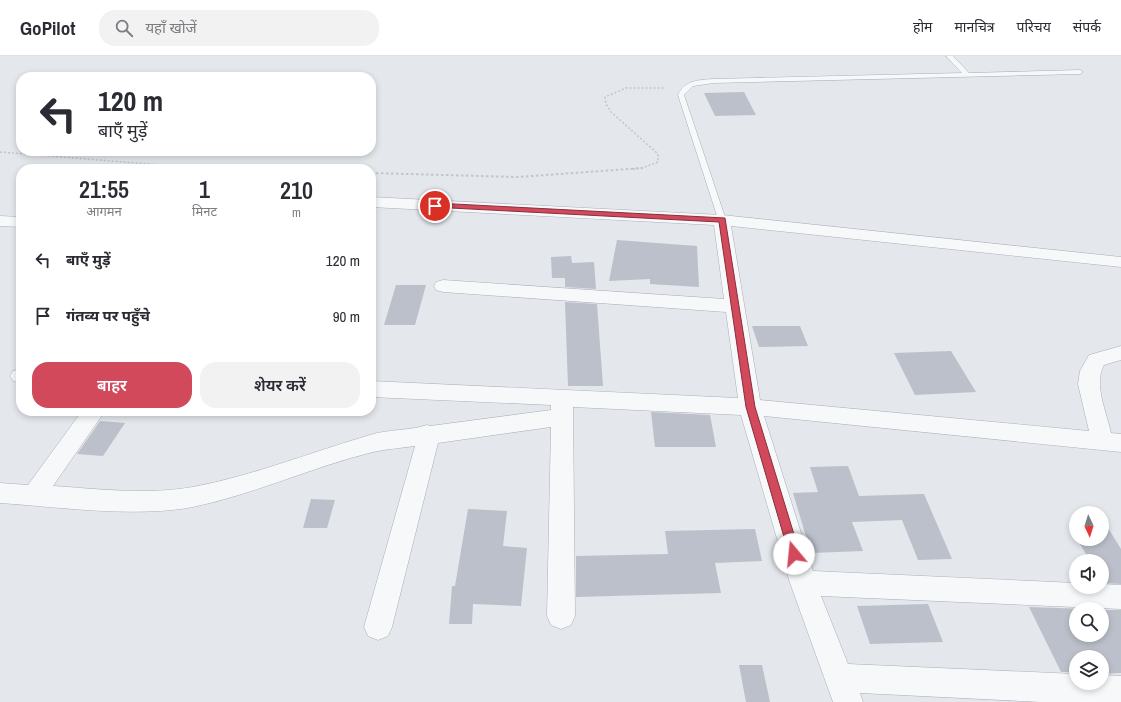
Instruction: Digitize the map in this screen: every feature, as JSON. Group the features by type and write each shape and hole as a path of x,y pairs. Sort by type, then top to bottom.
{"street":[{"path":"376,202 722,220 1121,262"},
{"path":"722,220 750,407 803,583 844,690 1121,691"},
{"path":"0,221 16,222"},
{"path":"443,286 735,306"},
{"path":"376,389 562,408 750,407 1111,442 1089,384 1090,371 1096,360 1121,353"},
{"path":"0,492 122,501 157,501 192,497 366,445 562,408"},
{"path":"561,616 562,408"},
{"path":"34,495 90,416"},
{"path":"378,627 426,446 427,434"},
{"path":"803,583 1121,597"}],"lane":[{"path":"949,56 969,76"},
{"path":"722,220 681,95 683,89 688,85 709,81 969,76 1080,72"}],"path":[{"path":"376,173 518,177 624,170 652,166 658,162 658,154 610,112 605,98 611,93 636,87 683,89"},
{"path":"0,152 16,153"},
{"path":"50,156 149,164"}],"building":[{"path":"744,92 756,115 715,116 704,93"},
{"path":"617,240 697,246 699,287 650,284 650,279 609,281"},
{"path":"571,256 572,263 594,262 596,289 565,287 565,278 552,278 551,257"},
{"path":"396,285 426,285 415,325 384,325"},
{"path":"565,302 597,304 603,386 568,386"},
{"path":"752,326 800,326 808,346 759,347"},
{"path":"951,351 976,392 915,395 894,353"},
{"path":"651,412 710,415 716,447 655,447"},
{"path":"100,421 125,423 103,456 77,454"},
{"path":"848,466 859,496 924,494 952,559 918,560 902,520 852,522 863,551 811,553 793,493 818,492 810,467"},
{"path":"311,499 335,500 327,528 303,528"},
{"path":"468,509 507,511 503,546 527,548 521,606 473,604 472,624 449,624 452,586 455,586"},
{"path":"755,529 762,561 715,563 721,593 576,597 576,556 668,554 665,531"},
{"path":"1109,530 1121,549 1121,584 1109,583 1109,554 1086,554 1081,546 1109,546"},
{"path":"928,604 943,642 870,644 857,606"},
{"path":"1029,607 1069,608 1069,642 1109,642 1109,610 1121,610 1121,673 1109,674 1109,650 1069,650 1069,672 1061,672"},
{"path":"739,665 762,665 770,702 746,702"}],"route":[{"path":"435,206 722,220 750,407 794,554"}]}
